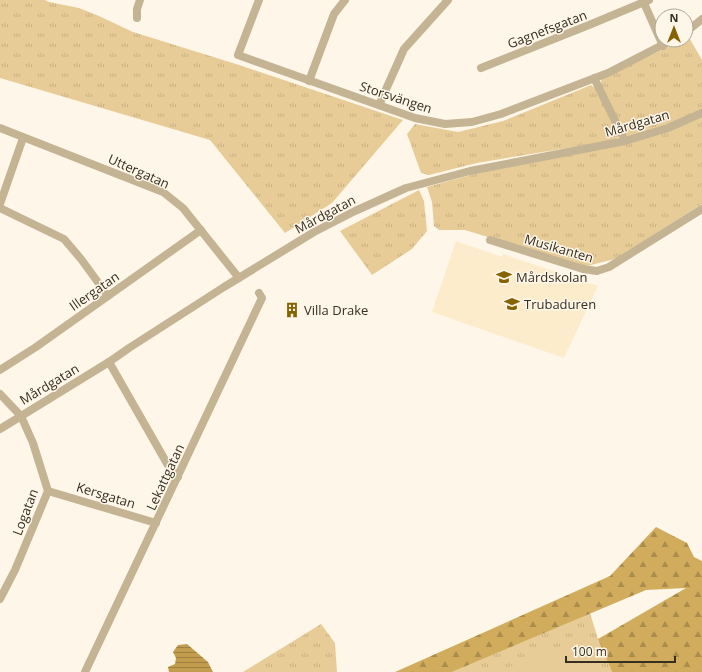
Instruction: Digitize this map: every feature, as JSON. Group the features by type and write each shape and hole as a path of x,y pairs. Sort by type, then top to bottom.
{"street":[{"path":"137,18 137,9 140,0"},
{"name":"Storsvängen","path":"259,0 238,56 415,118 446,124 472,122 501,114 594,78 659,48"},
{"path":"309,81 334,14 345,0"},
{"path":"379,105 404,49 448,0"},
{"name":"Gagnefsgatan","path":"481,68 496,58 646,2 654,23"},
{"path":"694,26 702,19"},
{"path":"594,78 625,141"},
{"name":"Mårdgatan","path":"0,429 239,278 314,232 354,211 406,188 470,171 625,141 668,128 702,113"},
{"name":"Uttergatan","path":"0,128 163,192 183,208 239,278"},
{"path":"0,204 23,138"},
{"path":"0,208 64,239 81,259 108,296"},
{"name":"Musikanten","path":"490,240 583,269 597,271 609,268 621,261 702,209"},
{"name":"Illergatan","path":"0,370 201,230"},
{"name":"Lekattgatan","path":"85,672 262,298 259,293"},
{"path":"108,362 170,467 178,477"},
{"name":"Logatan","path":"0,394 21,416 33,443 48,491 15,570 0,599"},
{"name":"Kersgatan","path":"48,491 156,523"}],"shaded area":[{"name":"Trubaduren","path":"456,241 502,257 503,254 598,286 564,358 432,312"},
{"path":"187,644 208,662 213,672 169,672 168,667 175,664 176,658 173,652 178,645"}],"green space":[{"path":"0,0 45,0 79,8 133,32 236,64 403,120 332,203 285,233 210,140 0,78"},
{"path":"694,46 702,60 702,110 668,125 628,137 624,133 600,84 602,79 666,48 694,48"},
{"path":"591,85 596,89 619,135 616,140 477,163 429,175 421,173 407,134 415,124 458,132 503,121"},
{"path":"702,117 702,204 615,259 583,267 465,230 439,230 434,226 432,202 427,187 478,173 624,144"},
{"path":"419,190 424,201 427,231 412,249 372,275 340,231"},
{"path":"656,527 687,543 694,557 702,561 702,672 612,672 598,639 686,588 646,590 452,672 395,672 610,576"},
{"path":"590,613 598,639 612,672 452,672"},
{"path":"321,624 335,643 337,672 243,672"},
{"path":"588,635 602,672 496,672"}],"place":[{"name":"Mårdskolan","path":"504,277"},
{"name":"Trubaduren","path":"512,304"},
{"name":"Villa Drake","path":"292,310"}]}
